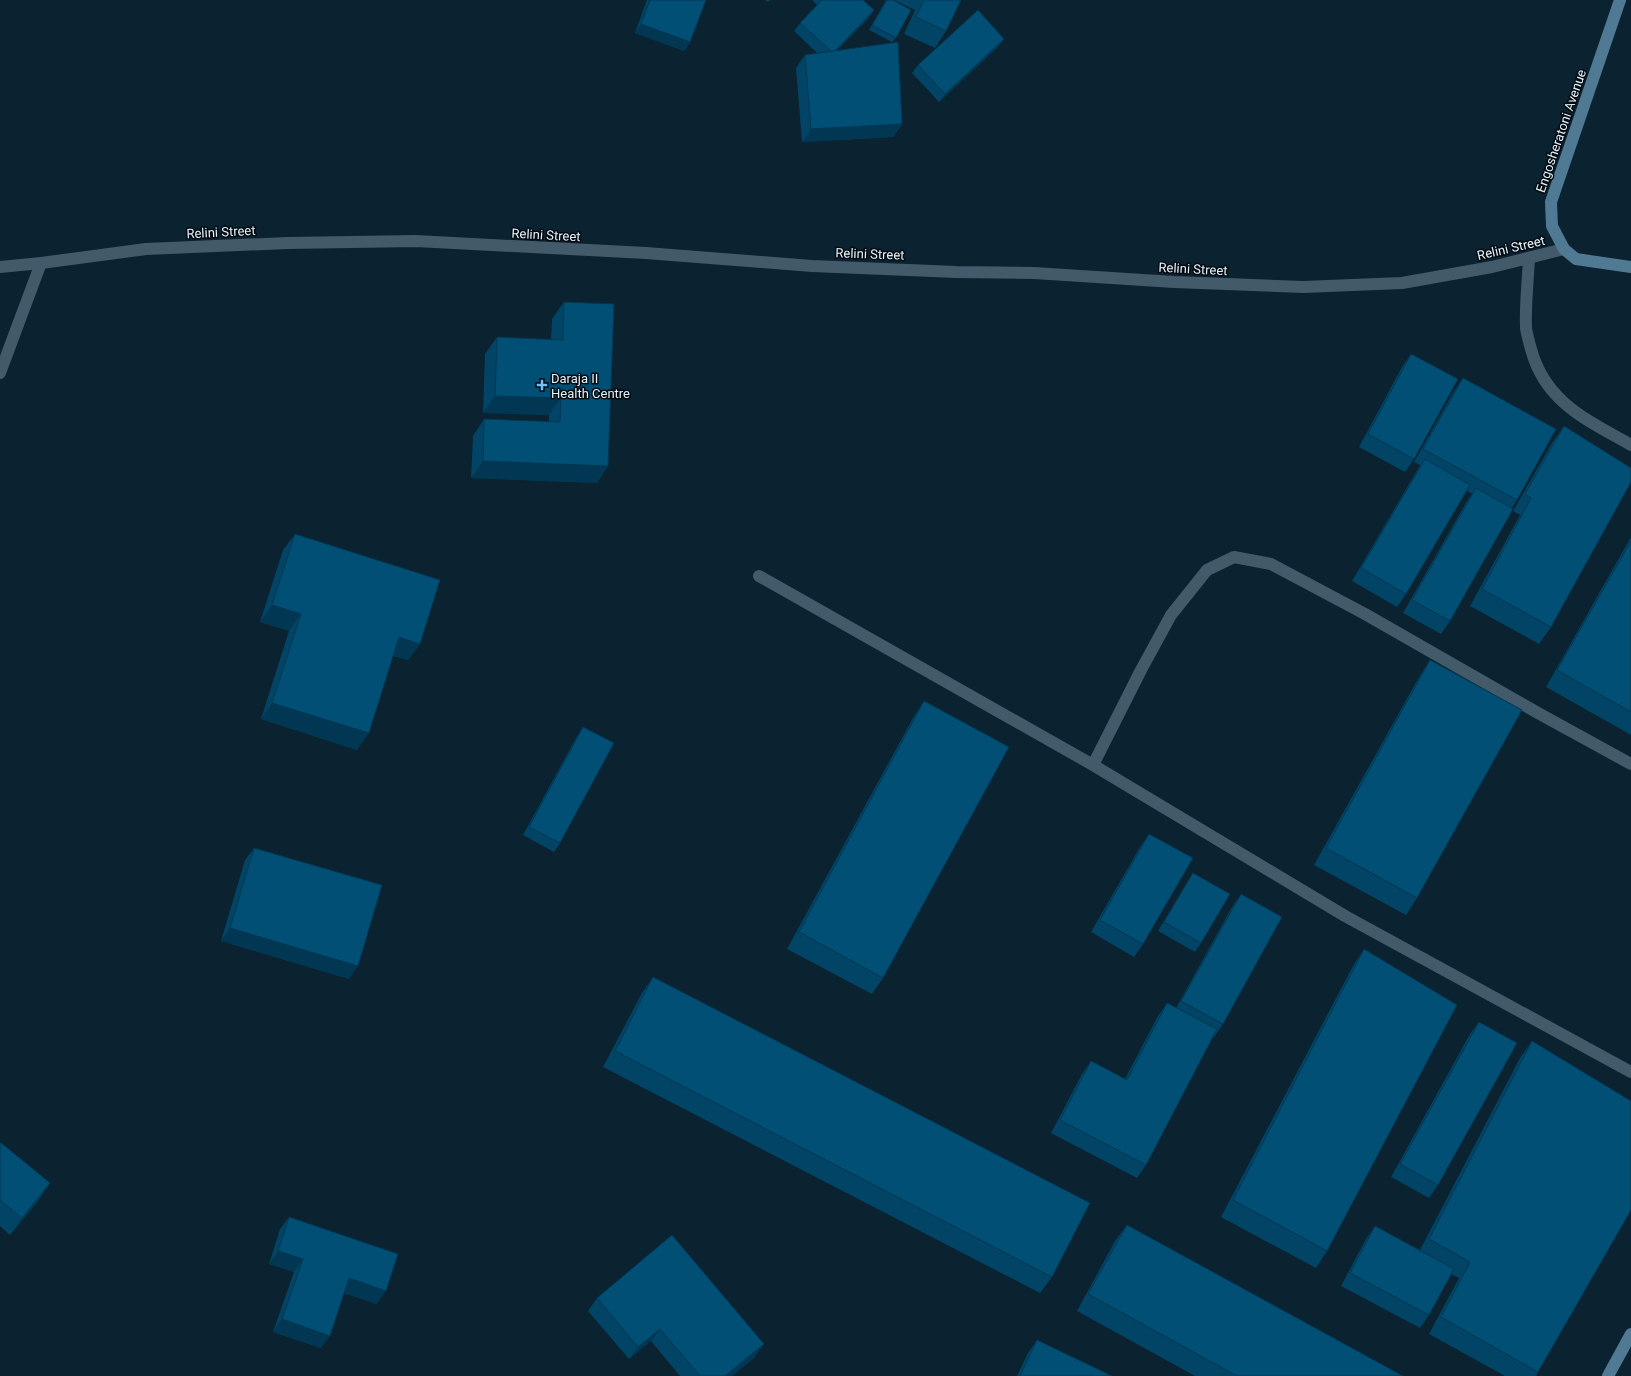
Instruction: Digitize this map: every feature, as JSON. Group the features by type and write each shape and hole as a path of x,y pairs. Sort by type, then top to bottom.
{"street":[{"name":"Engosheratoni Avenue","path":"1620,0 1551,202 1552,226 1564,249 1576,259 1631,267"},
{"name":"Relini Street","path":"41,264 146,249 287,243 416,241 646,253 819,266 1034,273 1174,282 1302,287 1402,282 1478,270 1564,249"},
{"path":"1529,258 1526,329 1532,354 1541,376 1553,394 1584,418 1631,446"},
{"path":"0,267 41,264 0,373"},
{"path":"1094,765 1141,670 1171,615 1207,570 1234,557 1271,564 1371,618 1631,764"},
{"path":"759,576 1094,765 1345,916 1631,1072"},
{"path":"1608,1376 1631,1334"}],"building":[{"path":"650,0 706,0 690,42 641,24"},
{"path":"822,0 863,0 874,10 835,51 831,51 800,23"},
{"path":"887,0 893,0 911,10 896,38 872,25"},
{"path":"924,0 961,0 946,31 916,17"},
{"path":"978,10 1004,39 945,94 918,65"},
{"path":"898,42 902,124 811,129 805,55"},
{"name":"Daraja II Health Centre","path":"564,302 614,304 608,466 483,461 484,419 560,422 561,398 495,396 497,337 563,340"},
{"path":"1411,354 1458,379 1414,459 1368,434"},
{"path":"1463,378 1556,429 1517,500 1423,449"},
{"path":"1564,426 1631,468 1631,482 1551,627 1482,589 1531,498 1525,494"},
{"path":"1425,459 1470,485 1406,594 1361,568"},
{"path":"1476,488 1513,509 1450,621 1412,600"},
{"path":"295,534 440,580 420,644 399,637 369,733 272,703 301,614 272,605"},
{"path":"1631,541 1631,712 1557,670"},
{"path":"1430,660 1522,710 1417,898 1326,848"},
{"path":"924,701 1009,747 883,978 799,932"},
{"path":"583,727 614,743 560,843 529,827"},
{"path":"1149,834 1193,858 1143,944 1100,920"},
{"path":"254,848 382,885 358,966 230,928"},
{"path":"1193,873 1230,894 1201,943 1164,922"},
{"path":"1241,894 1282,917 1223,1024 1181,1001"},
{"path":"1364,949 1457,1005 1327,1251 1233,1200"},
{"path":"653,977 1090,1203 1052,1277 615,1051"},
{"path":"1167,1003 1217,1029 1146,1165 1060,1120 1091,1061 1127,1080"},
{"path":"1479,1022 1517,1043 1438,1185 1400,1164"},
{"path":"1532,1041 1631,1101 1631,1210 1538,1372 1441,1317 1470,1262 1429,1239"},
{"path":"0,1142 50,1183 22,1218 0,1200"},
{"path":"289,1217 398,1254 386,1291 349,1278 330,1336 282,1319 303,1259 278,1251"},
{"path":"1127,1225 1403,1376 1237,1376 1088,1294"},
{"path":"1375,1226 1454,1269 1429,1315 1350,1273"},
{"path":"672,1235 764,1344 725,1376 700,1376 660,1329 638,1347 597,1298"},
{"path":"1037,1340 1112,1376 1020,1376"}],"place":[{"name":"Daraja II Health Centre","path":"542,385"}]}
